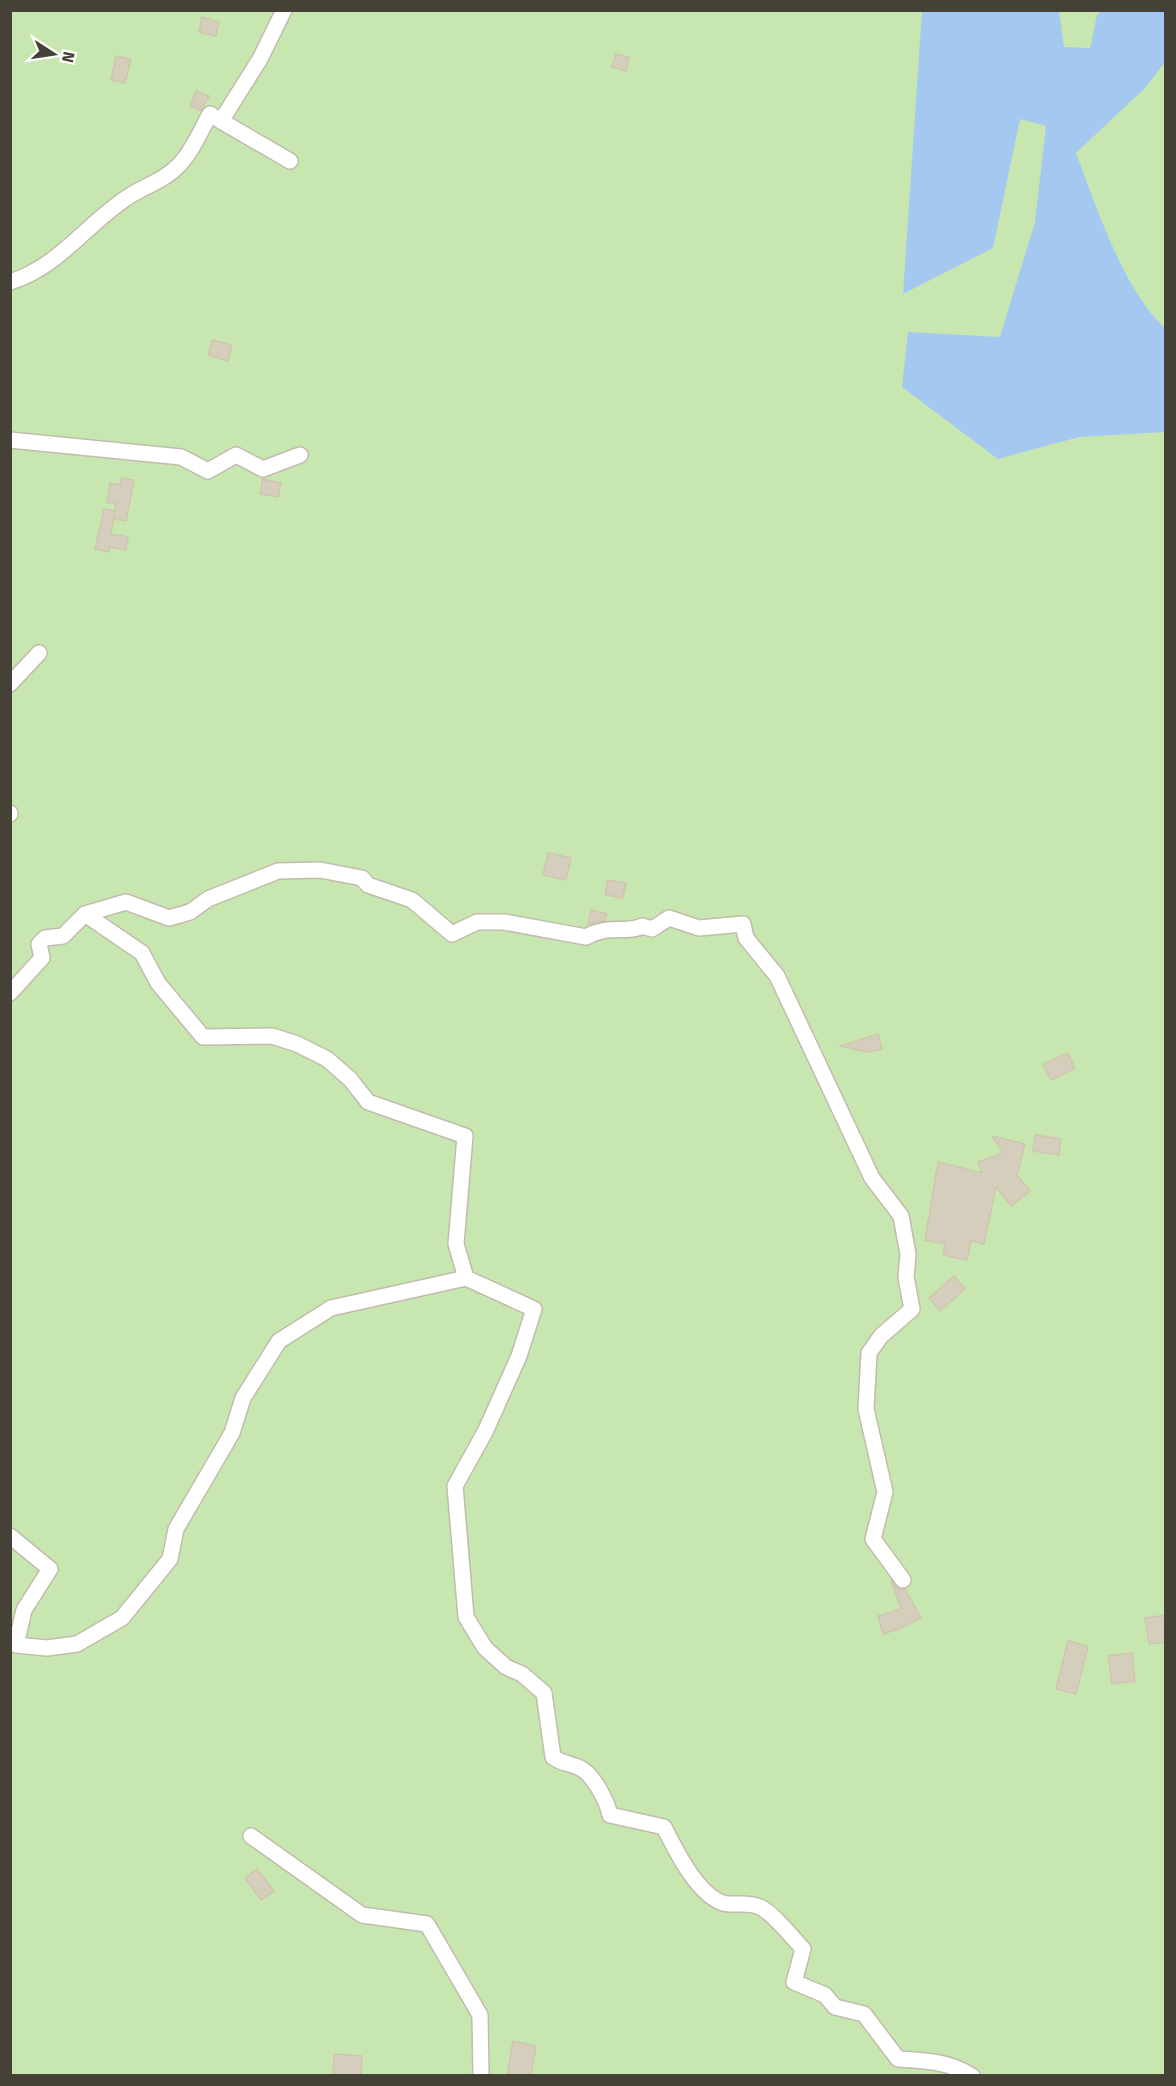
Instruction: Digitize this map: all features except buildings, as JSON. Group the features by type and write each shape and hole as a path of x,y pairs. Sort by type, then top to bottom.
{"street":[{"path":"221,121 260,59 284,10"},
{"path":"10,282 28,276 60,256 126,198 159,182 181,164 210,114 290,161"},
{"path":"10,440 181,457 207,471 236,455 263,468 300,455"},
{"path":"10,684 39,653"},
{"path":"10,993 42,958 39,944 45,938 63,936 85,914 126,902 169,918 190,912 208,899 278,871 320,870 362,878 368,885 412,900 452,934 477,922 504,922 586,937 597,931 619,927 636,929 642,926 652,929 669,918 699,928 743,924 746,938 777,976 872,1178 901,1216 908,1254 906,1277 912,1309 881,1336 869,1353 866,1409 885,1492 873,1539 903,1580"},
{"path":"85,914 142,953 158,983 203,1037 272,1036 297,1044 327,1059 350,1079 368,1102 465,1136 456,1244 466,1278"},
{"path":"10,1536 50,1569 24,1610 16,1645 47,1648 77,1644 122,1618 170,1559 176,1529 232,1433 243,1398 279,1341 331,1308 466,1278 534,1309 519,1356 486,1430 454,1486 466,1617 485,1648 506,1667 522,1674 544,1693 553,1757 561,1763 582,1768 607,1799 610,1815 664,1827 678,1857 710,1896 726,1905 738,1902 761,1907 803,1949 794,1982 825,1995 835,2007 864,2014 898,2060 938,2061 962,2069 972,2076"},
{"path":"251,1836 362,1915 427,1924 480,2015 481,2076"}],"green space":[{"path":"11,11 1165,11 1165,2075 11,2076"}],"water":[{"path":"922,11 1059,11 1064,47 1090,48 1097,15 1102,11 1165,11 1165,62 1146,87 1076,153 1102,222 1124,270 1150,312 1165,328 1165,432 1079,437 998,459 902,387 908,332 1000,337 1035,222 1046,126 1020,119 993,248 903,294"}]}
